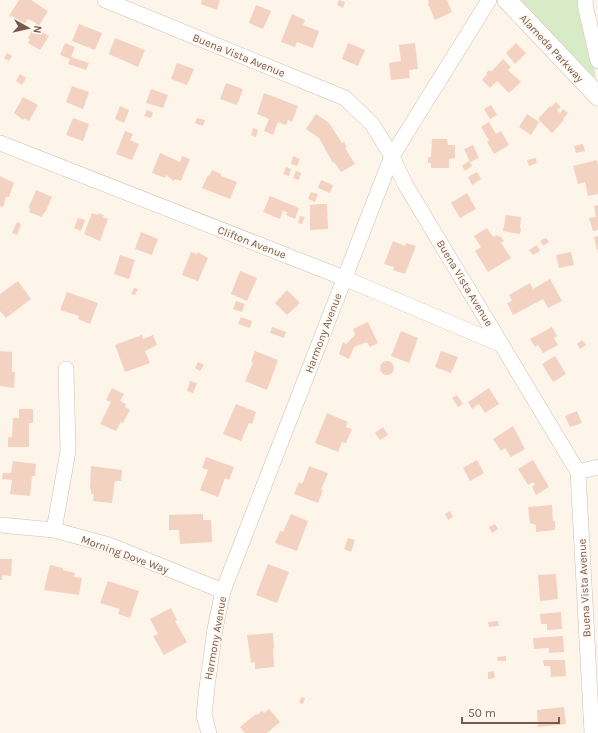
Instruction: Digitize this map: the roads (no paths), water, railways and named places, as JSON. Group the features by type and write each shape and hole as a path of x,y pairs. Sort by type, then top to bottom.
{"street":[{"name":"Buena Vista Avenue","path":"104,0 345,98 372,124 392,156 405,184 578,472 592,733"},
{"name":"Harmony Avenue","path":"209,733 204,715 206,687 215,629 223,591 392,156 489,0"},
{"name":"Alameda Parkway","path":"507,0 598,96"},
{"path":"585,0 598,61"},
{"name":"Clifton Avenue","path":"0,143 344,278 502,345"},
{"path":"54,530 68,451 66,370"},
{"path":"578,472 598,467"},
{"name":"Morning Dove Way","path":"0,525 54,530 109,546 223,591"}]}
